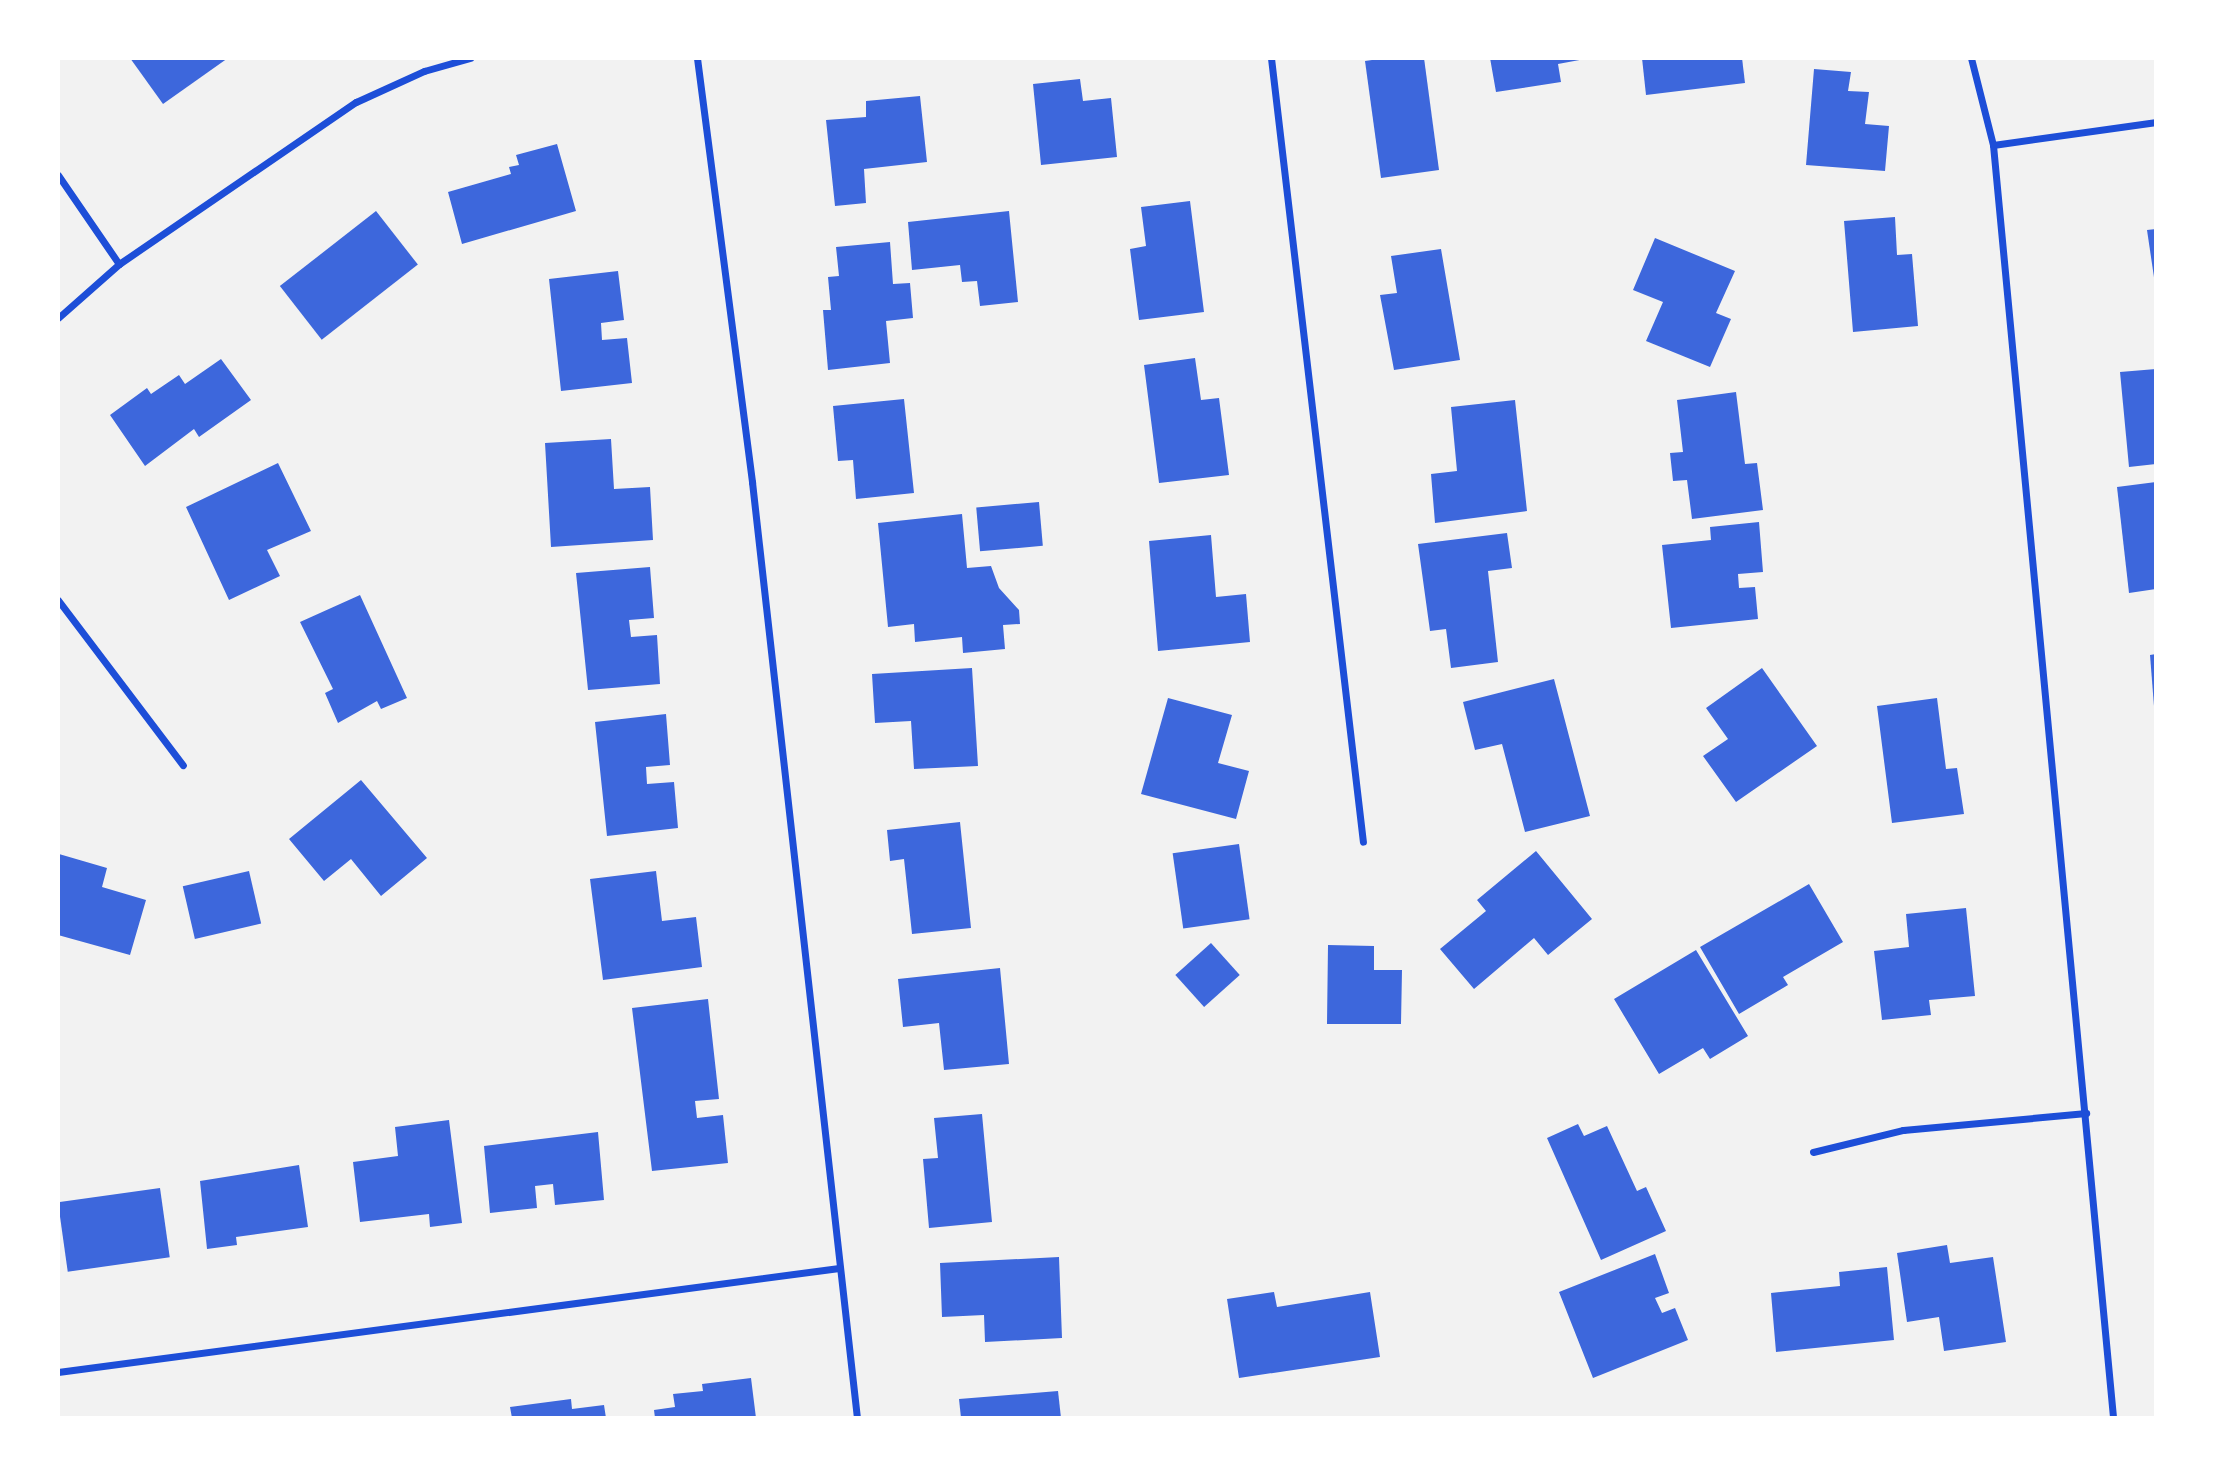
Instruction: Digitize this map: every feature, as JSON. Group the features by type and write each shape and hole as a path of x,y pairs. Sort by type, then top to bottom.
{"street":[{"path":"58,318 119,264 356,102 424,71 470,58"},
{"path":"697,58 752,482 857,1418"},
{"path":"1271,58 1363,842"},
{"path":"1971,58 1993,145 2087,1113 2113,1418"},
{"path":"1993,145 2156,122"},
{"path":"58,175 119,264"},
{"path":"58,600 183,765"},
{"path":"1813,1152 1903,1130 2087,1113"},
{"path":"58,1372 839,1268"}],"building":[{"path":"130,58 228,58 163,104"},
{"path":"1424,58 1439,170 1381,178 1365,61"},
{"path":"1490,58 1585,59 1558,64 1561,82 1496,92"},
{"path":"1642,58 1742,58 1745,83 1646,95"},
{"path":"1814,69 1851,72 1848,91 1869,92 1865,124 1889,126 1885,171 1806,165"},
{"path":"1080,79 1083,101 1111,98 1117,157 1041,165 1033,84"},
{"path":"920,96 927,162 864,169 866,203 835,206 826,120 866,117 866,101"},
{"path":"557,144 576,211 462,244 448,192 511,174 509,167 519,165 516,155"},
{"path":"1190,201 1204,312 1139,320 1130,249 1146,246 1141,207"},
{"path":"376,211 418,265 322,340 280,286"},
{"path":"1009,211 1018,302 980,306 977,281 962,282 960,265 912,270 908,222"},
{"path":"1895,217 1897,255 1912,254 1918,326 1853,332 1844,221"},
{"path":"2156,229 2156,284 2155,284 2147,230"},
{"path":"1655,238 1735,271 1716,313 1731,319 1710,367 1646,341 1663,302 1633,290"},
{"path":"890,242 893,284 910,283 913,318 886,321 890,363 828,370 823,310 831,310 828,277 839,276 836,247"},
{"path":"1441,249 1460,360 1394,370 1380,295 1397,293 1391,256"},
{"path":"618,271 624,320 601,323 602,340 627,338 632,383 561,391 549,279"},
{"path":"1195,358 1201,400 1219,398 1229,475 1159,483 1144,365"},
{"path":"221,359 251,400 199,437 194,429 145,466 110,415 147,388 151,394 179,375 185,384"},
{"path":"2156,369 2156,464 2129,467 2120,372"},
{"path":"1736,392 1745,464 1757,463 1763,510 1692,519 1687,480 1673,481 1670,453 1683,452 1677,400"},
{"path":"904,399 914,493 856,499 853,460 838,461 833,406"},
{"path":"1515,400 1527,511 1435,523 1431,474 1457,471 1451,407"},
{"path":"611,439 614,489 650,487 653,540 551,547 545,443"},
{"path":"278,463 311,531 267,550 280,576 229,600 186,507"},
{"path":"2156,482 2156,589 2129,593 2117,487"},
{"path":"1039,502 1043,546 980,551 976,507"},
{"path":"962,514 967,568 991,566 999,588 1019,610 1020,624 1003,625 1005,649 963,653 962,637 915,642 914,624 888,627 878,523"},
{"path":"1759,522 1763,572 1738,574 1739,588 1755,587 1758,619 1671,628 1662,545 1711,540 1710,527"},
{"path":"1507,533 1512,568 1488,571 1498,662 1451,668 1446,629 1430,631 1418,544"},
{"path":"1211,535 1216,597 1246,594 1250,642 1158,651 1149,541"},
{"path":"650,567 654,618 629,620 631,637 657,635 660,684 588,690 576,573"},
{"path":"360,595 407,698 381,709 377,701 338,723 325,693 333,689 300,622"},
{"path":"2156,654 2156,706 2154,706 2150,655"},
{"path":"972,668 978,766 914,769 911,721 875,723 872,674"},
{"path":"1762,668 1817,746 1736,802 1703,756 1728,739 1706,708"},
{"path":"1554,679 1590,816 1525,832 1502,744 1475,750 1463,702"},
{"path":"1168,698 1232,715 1218,763 1249,771 1236,819 1141,794"},
{"path":"1937,698 1946,769 1957,768 1964,814 1892,823 1877,706"},
{"path":"666,714 670,765 646,767 647,784 674,782 678,828 607,836 595,722"},
{"path":"361,780 427,858 381,896 351,859 324,881 289,839"},
{"path":"960,822 971,928 912,934 904,859 890,861 887,830"},
{"path":"1239,844 1250,919 1183,929 1173,853"},
{"path":"1536,851 1592,919 1548,955 1534,938 1474,989 1440,949 1486,911 1477,900"},
{"path":"59,854 107,868 102,887 146,900 130,955 58,935"},
{"path":"249,871 261,924 195,939 183,886"},
{"path":"656,871 662,921 696,917 702,967 603,980 590,879"},
{"path":"1809,884 1843,942 1783,977 1788,985 1739,1014 1700,947"},
{"path":"1966,908 1975,996 1929,1000 1931,1015 1882,1020 1874,951 1909,947 1906,914"},
{"path":"1211,943 1240,975 1204,1007 1175,975"},
{"path":"1328,945 1374,946 1374,970 1402,970 1401,1024 1327,1024"},
{"path":"1696,950 1748,1036 1710,1059 1703,1048 1659,1074 1614,999"},
{"path":"1000,968 1009,1064 944,1070 939,1023 903,1027 898,979"},
{"path":"708,999 719,1099 695,1101 697,1118 723,1115 728,1163 652,1171 632,1008"},
{"path":"982,1114 992,1222 929,1228 923,1159 938,1158 934,1118"},
{"path":"449,1120 462,1223 430,1227 429,1214 360,1222 353,1162 398,1156 395,1127"},
{"path":"1578,1124 1584,1136 1607,1126 1637,1191 1646,1187 1666,1231 1601,1260 1547,1138"},
{"path":"598,1132 604,1200 555,1205 553,1184 535,1186 537,1208 490,1213 484,1146"},
{"path":"299,1165 308,1227 236,1237 237,1245 207,1249 200,1181"},
{"path":"160,1188 170,1257 68,1272 58,1202"},
{"path":"1947,1245 1950,1263 1993,1257 2006,1342 1944,1351 1939,1317 1907,1322 1897,1253"},
{"path":"1655,1254 1669,1293 1655,1298 1662,1313 1675,1308 1688,1340 1593,1378 1559,1292"},
{"path":"1059,1257 1062,1338 985,1342 984,1315 942,1317 940,1263"},
{"path":"1887,1267 1894,1340 1776,1352 1771,1293 1840,1286 1839,1272"},
{"path":"1274,1292 1277,1307 1370,1292 1380,1357 1239,1378 1227,1299"},
{"path":"751,1378 756,1418 655,1418 654,1410 675,1407 673,1394 703,1391 702,1384"},
{"path":"1058,1391 1061,1418 961,1418 959,1399"},
{"path":"571,1399 572,1409 604,1405 606,1418 512,1418 510,1407"}]}
